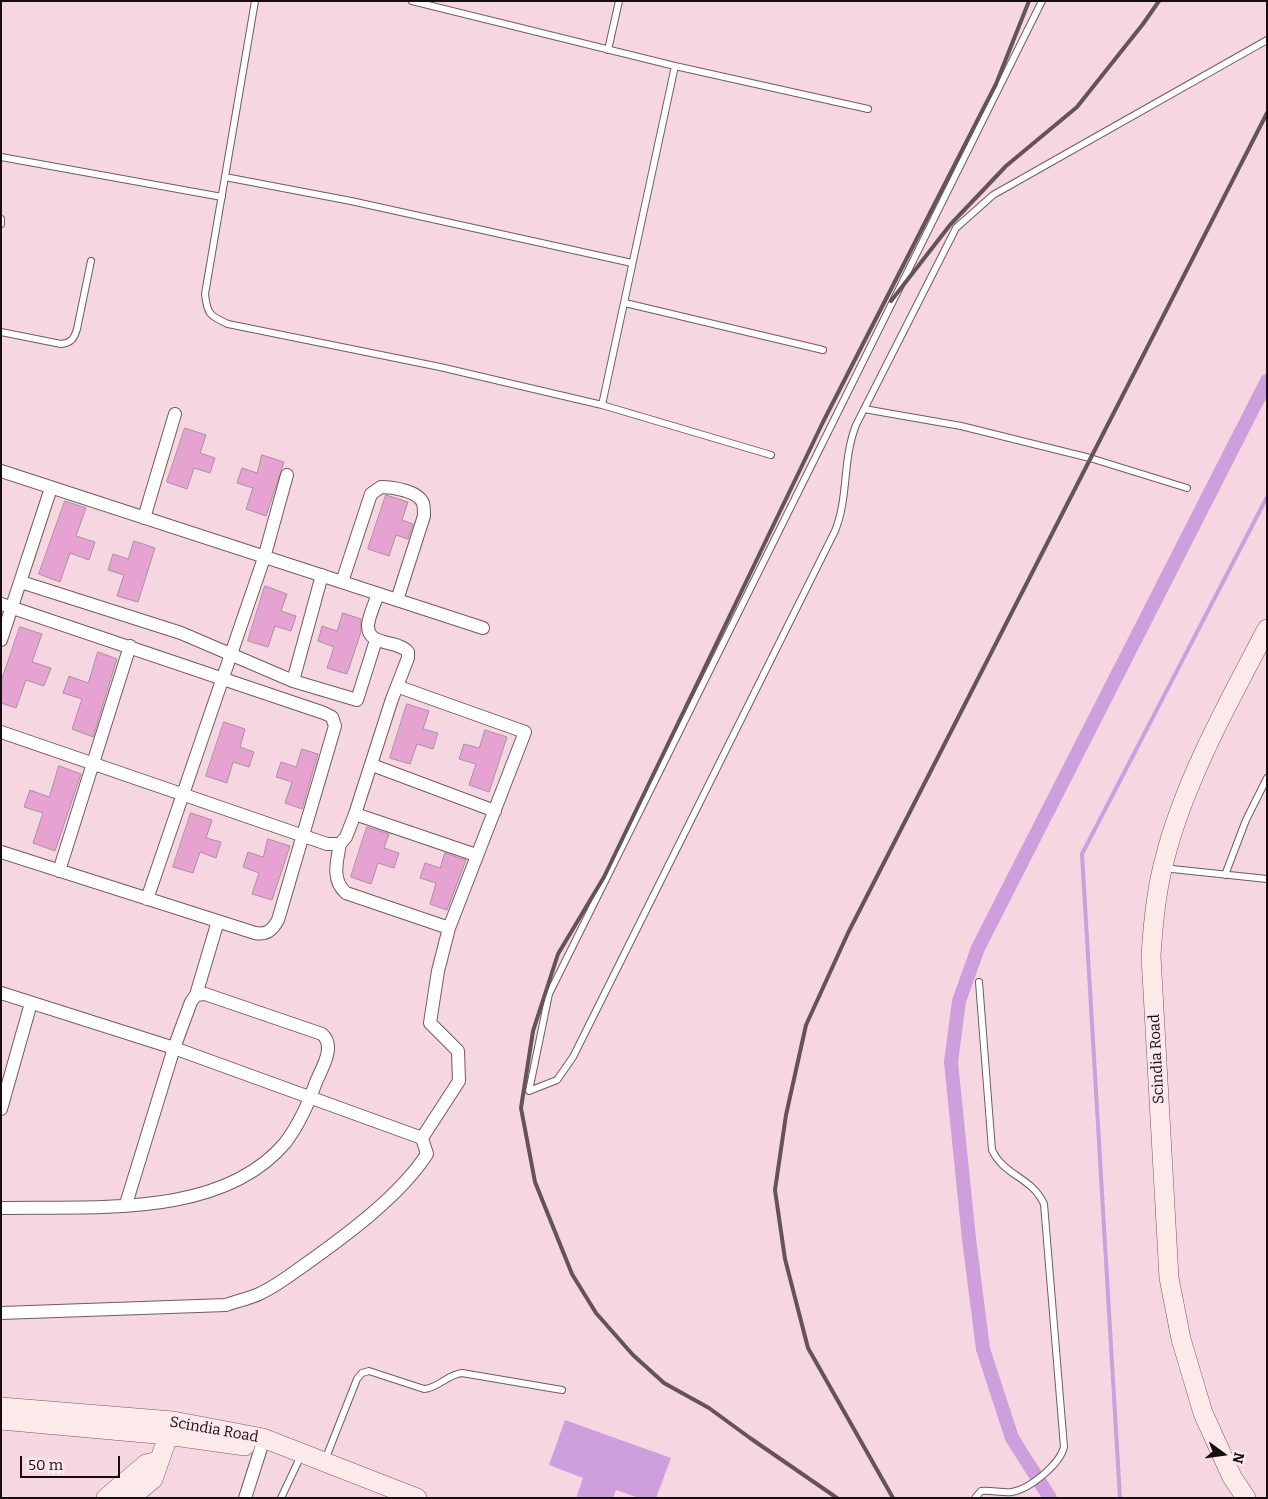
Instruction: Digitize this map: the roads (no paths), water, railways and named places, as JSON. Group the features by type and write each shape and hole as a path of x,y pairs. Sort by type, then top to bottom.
{"main road":[{"name":"Scindia Road","path":"1246,1498 1232,1478 1203,1413 1181,1339 1170,1278 1151,956 1154,914 1164,858 1182,804 1267,629"},
{"path":"1257,1498 1235,1463 1215,1420 1189,1334 1180,1286 1163,1024 1160,935 1172,870 1188,813 1267,649"},
{"name":"Scindia Road","path":"1,1407 110,1422 263,1438 299,1457 389,1498"},
{"name":"Scindia Road","path":"1,1420 110,1422"},
{"name":"Scindia Road","path":"170,1428 324,1462 417,1498"},
{"path":"130,1498 154,1479 170,1428"},
{"path":"106,1498 146,1464 159,1461"}],"street":[{"path":"144,518 175,414"},
{"path":"1,471 483,628"},
{"path":"147,899 232,655 264,558 287,475"},
{"path":"342,582 371,494 381,487 404,491 420,499 423,504 424,516 397,600"},
{"path":"1,640 7,606 21,582 51,488"},
{"path":"293,681 322,576"},
{"path":"21,582 181,633 293,681 357,700 376,640"},
{"path":"378,594 368,624 370,634 376,640 403,646 408,652 399,687 392,699 355,814 346,837 340,844 336,879 340,888 346,893 449,928"},
{"path":"1,852 218,922 262,934 274,928 335,726 332,716 223,677 7,606"},
{"path":"59,871 130,646"},
{"path":"399,687 525,732 449,928 438,971 430,1023 458,1051 459,1081 422,1138"},
{"path":"1,732 327,844 340,844"},
{"path":"372,765 495,811"},
{"path":"355,814 476,855"},
{"path":"126,1204 174,1048 191,1002 196,995 218,922"},
{"path":"1,993 174,1048 422,1138"},
{"path":"1,1208 126,1204 184,1198 203,1194 223,1187 251,1171 285,1142 311,1097 327,1053 329,1044 326,1038 322,1034 205,994 196,995"},
{"path":"1,1109 31,1003"},
{"path":"1,1312 226,1305 258,1294 280,1282 333,1245 367,1217 418,1168 427,1154 422,1138"},
{"path":"245,1498 261,1448"}],"lane":[{"path":"255,1 205,294 206,307 212,317 228,324 440,367 602,404 772,455"},
{"path":"412,1 608,50 868,110"},
{"path":"608,50 619,1"},
{"path":"1042,1 549,994 529,1090 557,1080 573,1057 830,540 842,514 849,443 864,409 956,228 974,209 993,195 1267,40"},
{"path":"602,404 605,382 625,303 675,66"},
{"path":"1,157 222,197"},
{"path":"225,177 582,250 632,263"},
{"path":"1,218 1,224"},
{"path":"1,332 61,344 69,343 74,338 77,329 91,261"},
{"path":"625,303 823,350"},
{"path":"864,409 979,430 1090,458 1187,488"},
{"path":"1225,875 1246,820 1267,778"},
{"path":"1172,870 1267,879"},
{"path":"975,1498 981,1491 1012,1492 1023,1488 1050,1470 1061,1457 1064,1439 1044,1204 1033,1186 1006,1170 997,1160 992,1150 979,982"},
{"path":"324,1462 357,1379 369,1371 424,1389 432,1388 452,1374 462,1373 562,1390"},
{"path":"281,1498 299,1457"}],"waterway":[{"path":"1050,1498 1012,1438 983,1349 969,1239 951,1062 959,1001 978,948 1267,381"},
{"path":"1120,1498 1082,854 1267,497"}],"railway":[{"path":"837,1498 709,1408 664,1383 633,1355 596,1313 572,1274 535,1182 521,1108 533,1031 558,954 604,877 823,422 996,84 1029,1"},
{"path":"891,301 950,225 1006,166 1077,107 1159,1"},
{"path":"893,1498 808,1348 785,1259 775,1190 786,1115 806,1025 848,933 1267,113"}]}
